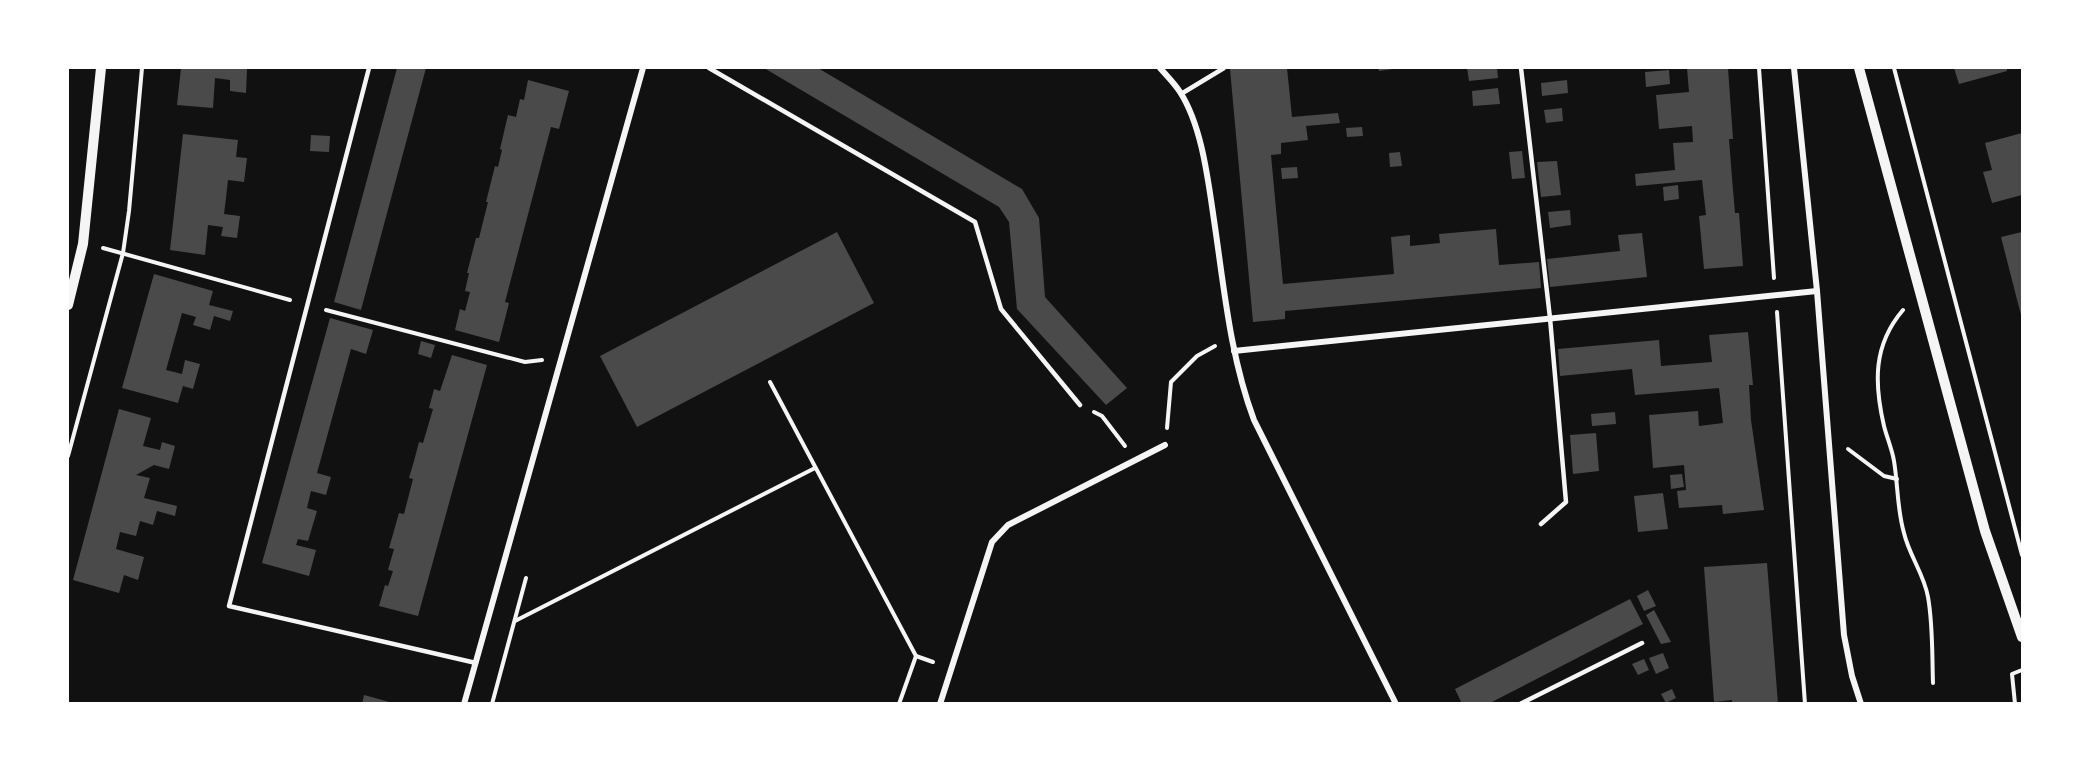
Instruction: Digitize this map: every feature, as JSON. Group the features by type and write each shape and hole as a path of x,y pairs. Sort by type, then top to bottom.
{"street":[{"path":"68,305 83,244 101,68"},
{"path":"464,704 643,68"},
{"path":"1160,68 1181,94 1197,131 1205,163 1234,351 1242,388 1254,420 1396,704"},
{"path":"1794,68 1817,291 1844,635 1852,676 1861,704"},
{"path":"1859,68 1985,531 2022,637"},
{"path":"1234,351 1817,291"},
{"path":"940,704 992,542 1008,525 1165,445"}],"lane":[{"path":"369,68 230,606 476,663"},
{"path":"709,68 975,222 1001,309 1080,405"},
{"path":"1181,94 1224,68"},
{"path":"1521,68 1550,318 1566,502 1541,524"},
{"path":"1520,704 1642,643"}],"path":[{"path":"68,456 123,253 142,68"},
{"path":"1759,68 1805,704"},
{"path":"1894,68 2022,555"},
{"path":"83,244 525,362 561,358"},
{"path":"1923,303 1904,309 1890,325 1877,368 1878,391 1893,453 1898,507 1904,535 1928,594 1932,628 1933,683"},
{"path":"1165,445 1171,382 1197,356 1232,337"},
{"path":"770,382 916,656 899,704"},
{"path":"1080,405 1102,416 1136,461"},
{"path":"1829,446 1847,449 1884,476 1897,479"},
{"path":"515,621 815,468"},
{"path":"492,704 526,578"},
{"path":"2015,704 2012,674 2022,670"}],"building":[{"path":"181,68 247,69 246,93 230,91 230,80 215,78 213,108 177,105"},
{"path":"397,68 426,68 361,310 334,302"},
{"path":"764,68 818,68 1022,189 1039,218 1045,297 1127,388 1106,405 1017,309 1009,222 999,207"},
{"path":"1287,68 1292,117 1338,113 1340,123 1306,126 1308,140 1281,143 1281,154 1271,155 1283,284 1394,274 1391,237 1410,235 1410,246 1440,243 1439,234 1496,229 1499,265 1539,262 1541,288 1285,311 1285,319 1253,322 1230,69"},
{"path":"1378,68 1393,68 1393,69 1379,71"},
{"path":"1467,68 1497,68 1498,78 1469,81"},
{"path":"1687,68 1728,68 1733,139 1729,139 1735,213 1739,213 1743,266 1704,269 1699,216 1706,215 1702,180 1636,186 1635,174 1675,170 1673,143 1693,142 1692,126 1659,129 1656,95 1689,92"},
{"path":"1954,68 2007,68 2007,71 1959,84"},
{"path":"1669,70 1670,84 1646,87 1645,72"},
{"path":"528,80 569,91 559,129 551,127 505,302 509,303 499,342 455,330 460,309 465,311 470,292 465,291 469,273 467,273 476,238 479,238 495,166 498,167 508,115 516,117 520,99 524,100"},
{"path":"1567,80 1568,93 1542,96 1541,83"},
{"path":"1498,88 1500,104 1473,106 1472,91"},
{"path":"1562,108 1563,121 1546,123 1544,110"},
{"path":"1362,127 1363,136 1347,137 1346,128"},
{"path":"2022,133 2022,195 1992,203 1983,172 1992,170 1985,143"},
{"path":"183,134 238,140 236,157 247,158 244,182 228,180 224,214 240,216 237,238 221,236 223,227 208,225 205,255 170,250"},
{"path":"311,135 330,136 329,152 310,151"},
{"path":"1522,151 1525,178 1512,179 1509,152"},
{"path":"1400,152 1402,166 1390,167 1389,153"},
{"path":"1557,161 1561,195 1541,197 1537,162"},
{"path":"1297,167 1298,178 1282,179 1281,168"},
{"path":"1678,185 1679,199 1664,201 1663,187"},
{"path":"1570,210 1571,225 1550,228 1548,212"},
{"path":"837,232 874,303 637,427 600,356"},
{"path":"2022,232 2022,319 2001,237"},
{"path":"1642,233 1647,277 1550,287 1547,259 1620,251 1618,235"},
{"path":"154,274 213,291 209,305 233,311 230,321 214,316 210,330 193,325 196,317 182,313 166,370 182,374 185,360 200,364 193,389 183,386 178,403 122,388"},
{"path":"330,318 373,330 366,354 351,349 317,473 331,477 326,495 311,491 307,508 317,511 308,541 298,539 296,545 316,550 309,576 262,563"},
{"path":"1748,332 1753,385 1749,385 1751,420 1764,510 1723,514 1722,505 1679,508 1677,491 1686,490 1684,465 1653,468 1649,415 1698,411 1699,426 1723,423 1719,388 1635,395 1632,369 1560,376 1558,349 1659,340 1661,366 1712,362 1709,335"},
{"path":"421,341 435,345 431,358 418,354"},
{"path":"452,355 487,365 418,616 379,606 385,585 388,586 393,571 388,570 394,549 389,548 399,513 404,514 413,479 409,478 419,442 423,443 433,409 429,408 434,389 440,391"},
{"path":"119,409 151,418 143,446 160,450 162,442 175,446 169,469 154,465 136,475 150,478 144,498 177,506 175,516 157,511 153,525 140,521 136,536 120,532 116,549 144,557 138,580 124,575 119,593 73,580"},
{"path":"1615,412 1616,424 1592,426 1591,414"},
{"path":"1596,433 1599,471 1573,474 1570,435"},
{"path":"1682,474 1684,487 1671,489 1670,475"},
{"path":"1663,493 1668,529 1638,532 1634,496"},
{"path":"1767,563 1778,704 1732,704 1732,700 1714,702 1704,567"},
{"path":"1648,590 1656,606 1644,611 1637,596"},
{"path":"1630,599 1643,624 1488,704 1462,704 1455,689"},
{"path":"1654,610 1671,642 1661,644 1646,615"},
{"path":"1663,653 1669,668 1656,674 1649,658"},
{"path":"1644,659 1649,670 1638,675 1632,664"},
{"path":"1672,689 1676,698 1666,703 1661,694"},
{"path":"364,695 393,703 393,704 362,704"}]}
